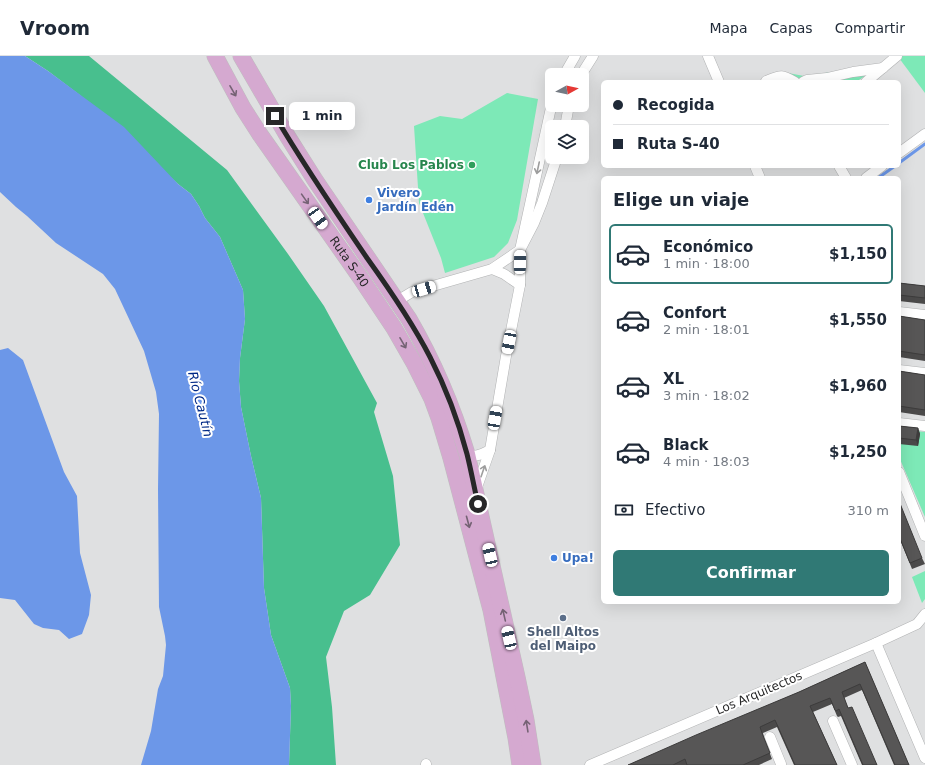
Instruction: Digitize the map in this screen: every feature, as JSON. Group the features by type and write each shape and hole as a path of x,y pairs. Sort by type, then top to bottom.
{"main road":[{"name":"Ruta S-40","path":"215,56 259,133 382,310 404,345 432,399 451,458 491,610 520,765"},
{"name":"Ruta S-40","path":"241,56 288,138 420,338 441,379 467,454 518,677 533,765"},
{"path":"382,310 396,300"}],"street":[{"path":"568,68 575,56"},
{"path":"585,68 593,56"},
{"path":"708,56 718,80"},
{"path":"868,80 897,56"},
{"path":"807,80 883,68"},
{"path":"769,80 779,76 784,76 791,80"},
{"path":"475,492 490,450 520,285 520,250 550,112"},
{"path":"901,152 925,134"},
{"path":"396,300 412,292 492,269 520,250 534,223 555,164"},
{"path":"869,176 879,168"},
{"path":"492,269 504,274 520,285"},
{"path":"901,312 925,315"},
{"path":"901,370 925,373"},
{"path":"901,423 925,426"},
{"path":"467,454 471,456 478,456 490,450"},
{"path":"901,477 925,536"},
{"name":"Los Arquitectos","path":"590,765 876,643 916,624 924,617"},
{"path":"876,643 925,758"},
{"path":"833,721 852,765"},
{"path":"770,737 781,765"}],"green space":[{"path":"25,56 89,56 227,170 324,306 377,403 374,412 393,476 400,545 370,595 344,611 326,657 332,707 336,765 289,765 291,706 290,688 271,635 264,588 261,498 241,407 239,381 240,358 245,319 243,290 220,237 205,218 191,194 81,96"},
{"path":"902,56 925,56 925,93 899,58"},
{"path":"881,65 859,80 791,80 788,73 804,76"},
{"name":"Club Los Pablos","path":"507,93 538,99 517,220 508,243 494,257 445,273 441,258 419,203 414,126 440,116 462,119"},
{"path":"901,429 925,432 925,517 901,462"},
{"path":"925,571 925,599 922,603 912,577"}],"water":[{"name":"Río Cautín","path":"0,56 25,56 48,71 124,127 178,184 191,194 205,218 220,237 243,290 245,319 240,358 239,381 241,407 261,498 264,588 271,635 290,688 291,706 289,765 141,765 151,731 158,689 163,676 166,645 159,607 159,414 156,392 144,351 115,289 103,274 56,243 0,192"},
{"path":"8,348 23,360 64,472 77,496 80,553 91,595 89,615 82,634 69,639 59,630 43,628 34,624 15,600 0,598 0,350"}],"building":[{"path":"901,283 925,286 925,298 901,295"},
{"path":"901,316 925,320 925,355 901,351"},
{"path":"901,371 925,375 925,410 901,406"},
{"path":"901,426 918,428 916,440 901,438"},
{"path":"901,506 922,558 910,563 901,541"},
{"path":"865,662 909,765 895,765 860,684 842,692 848,708 852,707 877,765 863,765 839,709 836,711 835,710 830,698 810,706 837,765 795,765 775,720 760,727 770,753 743,765 687,765 685,759 673,765 628,765 799,692"}],"waterway":[{"path":"901,162 925,144"},
{"path":"881,176 892,168"}],"place":[{"name":"Club Los Pablos","path":"472,165"},
{"name":"Vivero Jardín Edén","path":"369,200"},
{"name":"Upa!","path":"554,558"},
{"name":"Shell Altos del Maipo","path":"563,618"}],"route":[{"path":"275,116 315,180 409,319 431,358 451,403 467,454 478,504"}]}
